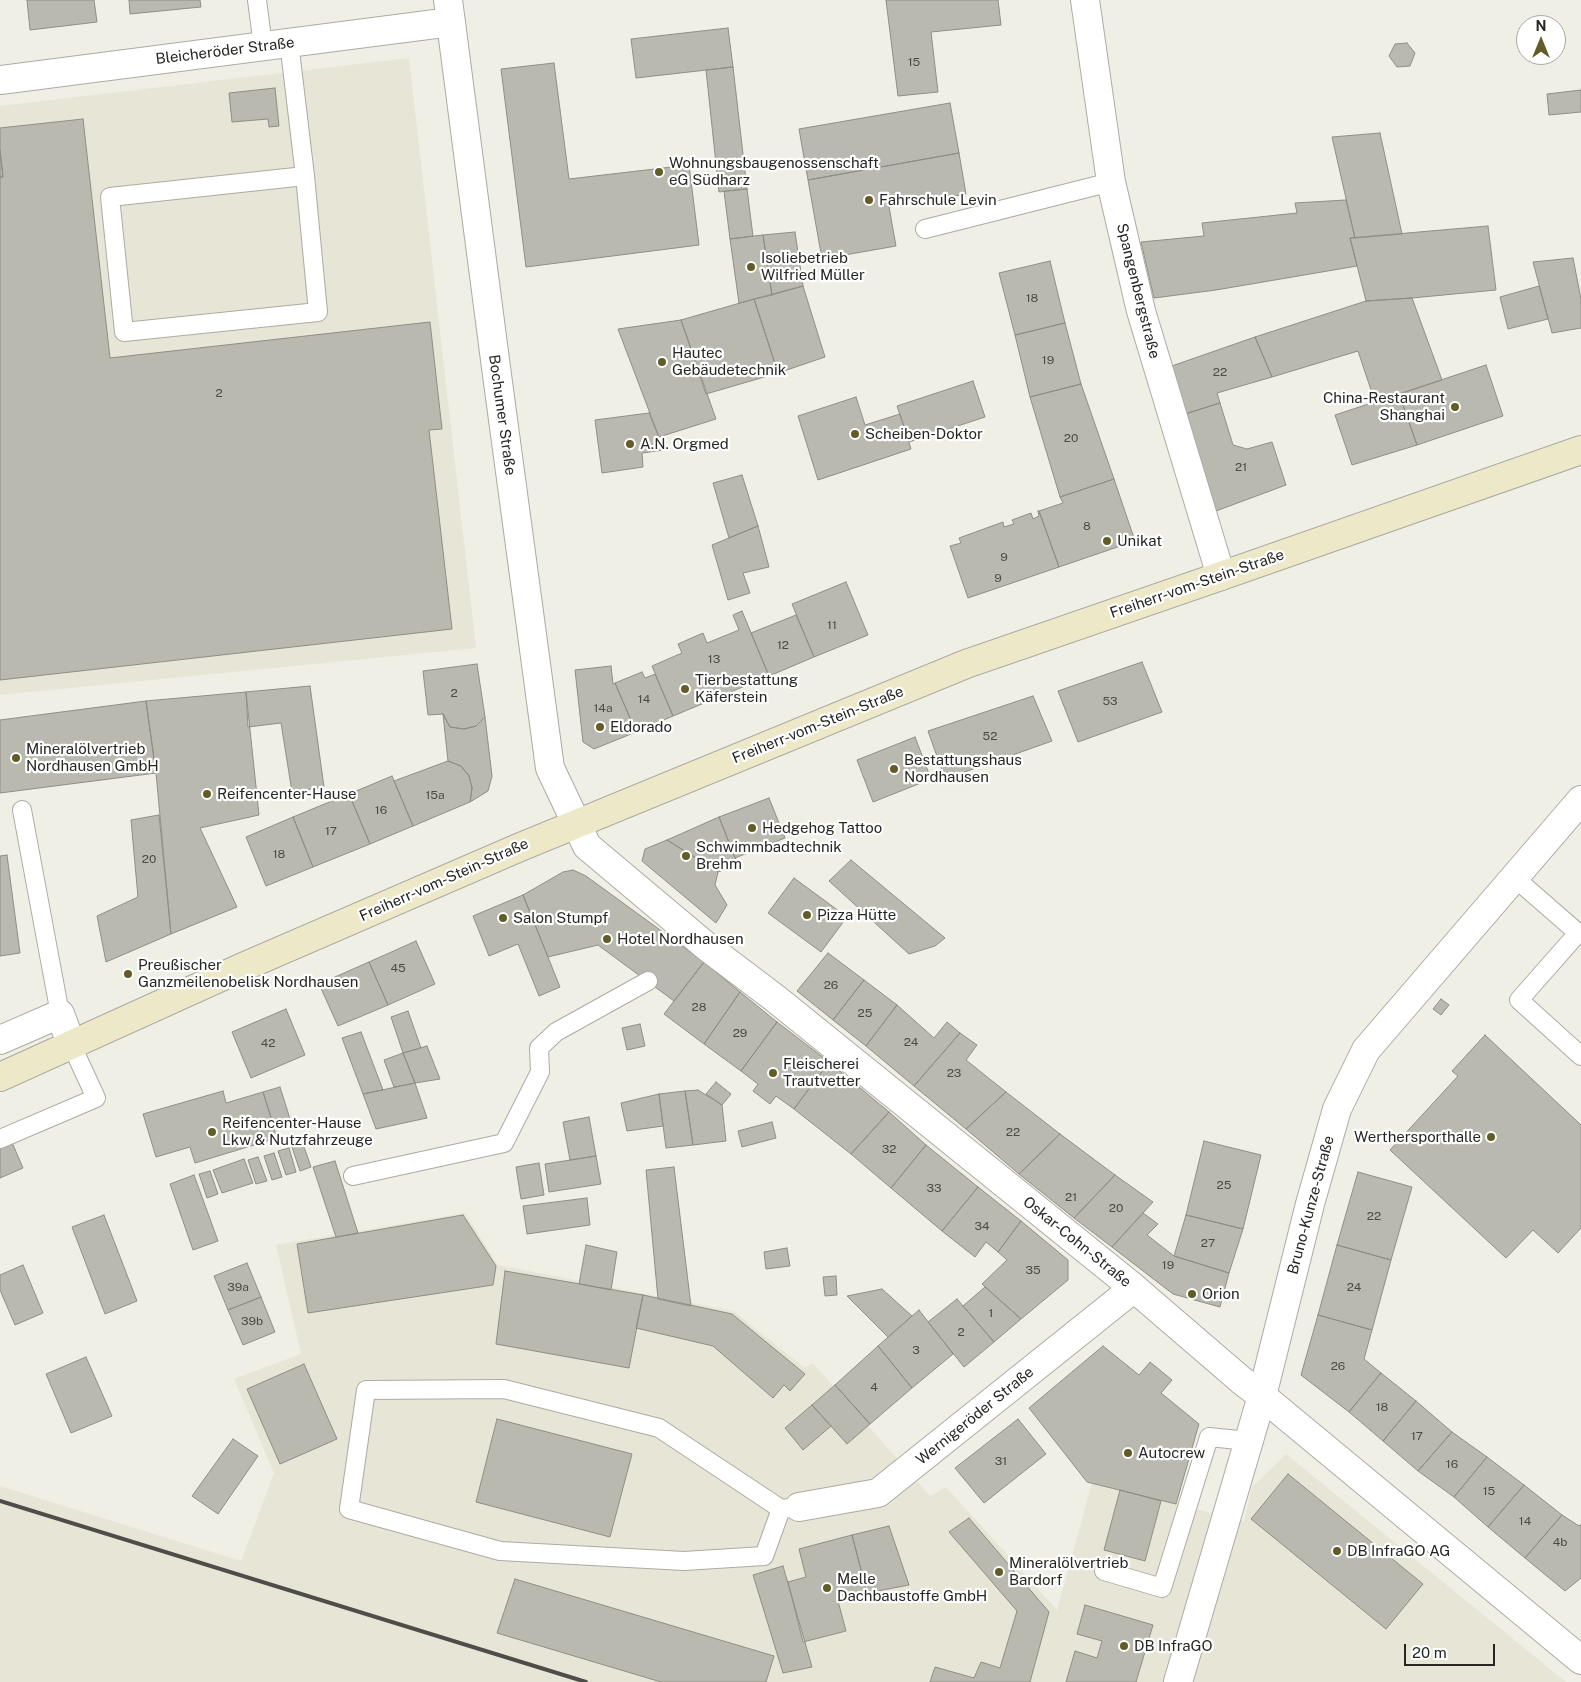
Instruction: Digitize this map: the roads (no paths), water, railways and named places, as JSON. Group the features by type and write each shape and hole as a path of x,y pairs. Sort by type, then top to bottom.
{"main road":[{"name":"Freiherr-vom-Stein-Straße","path":"0,1077 243,967 576,824 966,664 1581,450"}],"street":[{"name":"Spangenbergstraße","path":"1084,0 1111,182 1141,311 1221,576"},
{"name":"Bleicheröder Straße","path":"0,80 290,42 450,11"},
{"name":"Bochumer Straße","path":"450,11 496,375 550,768 576,824"},
{"name":"Bruno-Kunze-Straße","path":"1178,1682 1262,1396 1310,1204 1337,1109 1366,1050 1581,800"},
{"name":"Oskar-Cohn-Straße","path":"576,824 587,846 699,950 776,999 1134,1288 1241,1380 1581,1659"},
{"path":"0,1040 60,1014 72,1046"},
{"name":"Wernigeröder Straße","path":"790,1508 878,1493 1134,1288"}],"lane":[{"path":"257,0 263,46"},
{"path":"290,42 305,176 318,312 124,332 110,197 305,176"},
{"path":"925,229 1111,182"},
{"path":"22,810 60,1014"},
{"path":"1515,878 1579,934 1519,1000 1581,1056"},
{"path":"353,1176 504,1143 540,1072 539,1048 556,1032 648,982"},
{"path":"0,1139 96,1098 72,1046"},
{"path":"494,1389 504,1389 659,1428 790,1508 764,1556 684,1561 500,1551 349,1509 366,1390 494,1389"},
{"path":"1104,1571 1162,1588 1209,1436 1247,1446"}],"railway":[{"path":"0,1501 586,1682"}],"place":[{"name":"Wohnungsbaugenossenschaft eG Südharz","path":"659,172"},
{"name":"Fahrschule Levin","path":"869,200"},
{"name":"Isoliebetrieb Wilfried Müller","path":"751,267"},
{"name":"Hautec Gebäudetechnik","path":"662,362"},
{"name":"China-Restaurant Shanghai","path":"1455,407"},
{"name":"Scheiben-Doktor","path":"855,434"},
{"name":"A.N. Orgmed","path":"630,444"},
{"name":"Unikat","path":"1107,541"},
{"name":"Tierbestattung Käferstein","path":"685,689"},
{"name":"Eldorado","path":"600,727"},
{"name":"Mineralölvertrieb Nordhausen GmbH","path":"16,758"},
{"name":"Bestattungshaus Nordhausen","path":"894,769"},
{"name":"Reifencenter-Hause","path":"207,794"},
{"name":"Hedgehog Tattoo","path":"752,828"},
{"name":"Schwimmbadtechnik Brehm","path":"686,856"},
{"name":"Pizza Hütte","path":"807,915"},
{"name":"Salon Stumpf","path":"503,918"},
{"name":"Hotel Nordhausen","path":"607,939"},
{"name":"Preußischer Ganzmeilenobelisk Nordhausen","path":"128,974"},
{"name":"Fleischerei Trautvetter","path":"773,1073"},
{"name":"Reifencenter-Hause Lkw & Nutzfahrzeuge","path":"212,1132"},
{"name":"Werthersporthalle","path":"1491,1137"},
{"name":"Orion","path":"1192,1294"},
{"name":"Autocrew","path":"1128,1453"},
{"name":"DB InfraGO AG","path":"1337,1551"},
{"name":"Mineralölvertrieb Bardorf","path":"999,1572"},
{"name":"Melle Dachbaustoffe GmbH","path":"827,1588"},
{"name":"DB InfraGO","path":"1124,1646"}]}
